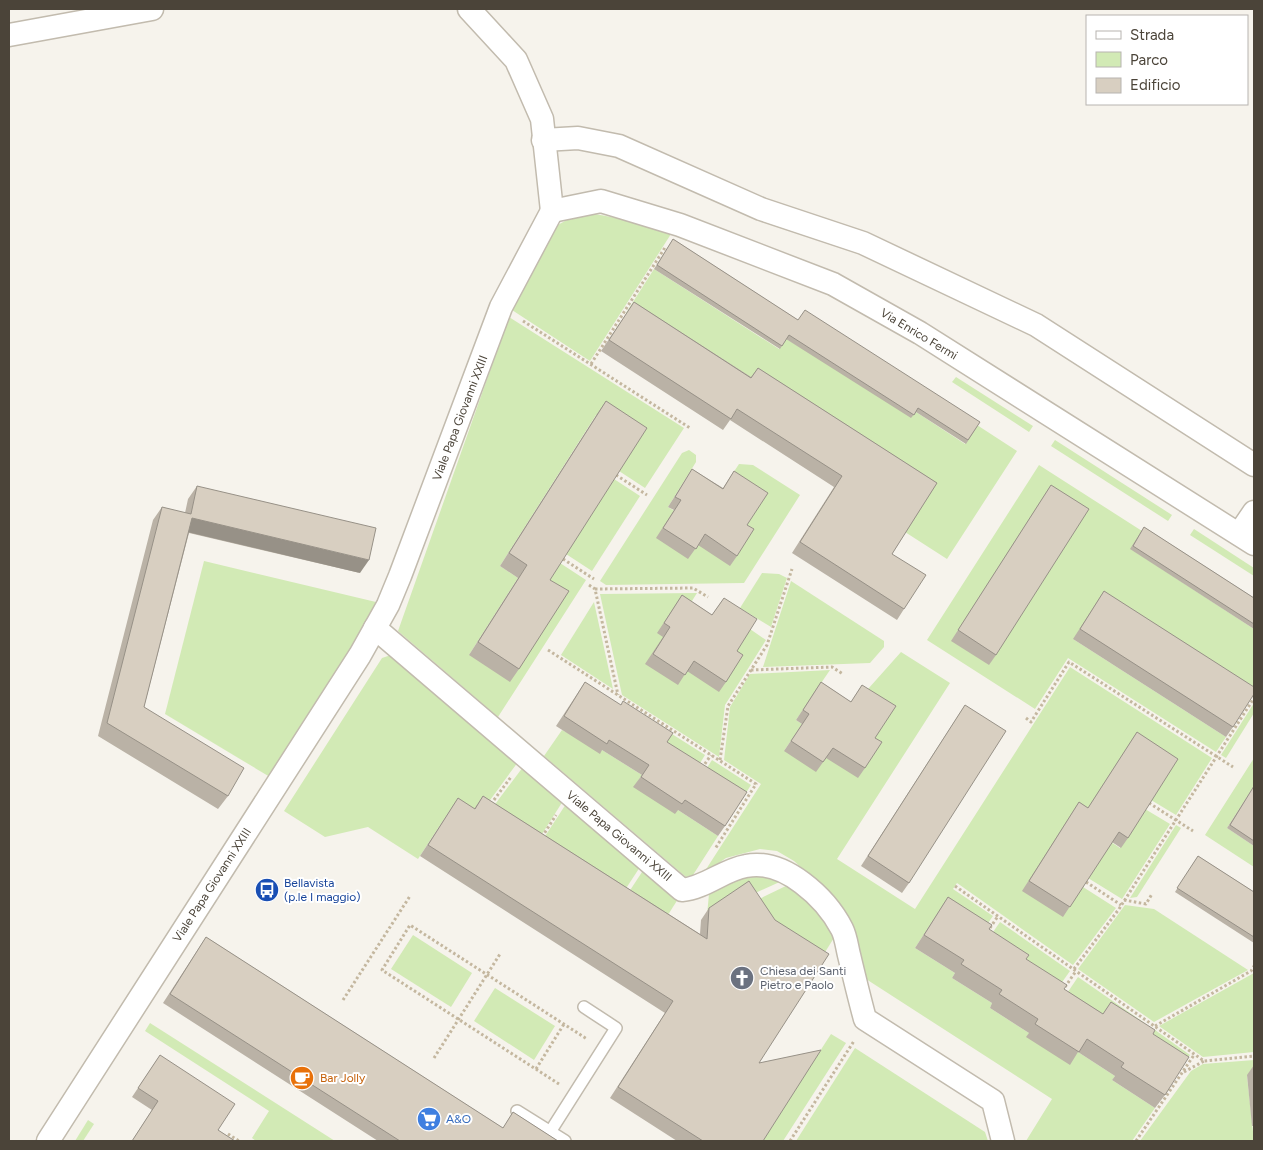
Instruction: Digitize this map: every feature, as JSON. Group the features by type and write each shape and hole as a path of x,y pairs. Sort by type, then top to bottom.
{"street":[{"path":"9,35 152,9"},
{"path":"469,9 516,60 542,119 552,211"},
{"path":"543,140 578,138 619,146 761,209 863,243 1036,325 1254,465"},
{"name":"Via Enrico Fermi","path":"552,211 601,201 680,225 833,284 920,333 1247,539"},
{"name":"Viale Papa Giovanni XXIII","path":"48,1141 360,655 375,628 400,576 501,307 552,211"},
{"path":"1247,539 1254,512"},
{"name":"Viale Papa Giovanni XXIII","path":"375,628 682,890 689,889"},
{"path":"689,889 747,865 773,867 796,878 820,898 843,930 864,1019 993,1101 1003,1141"}],"lane":[{"path":"550,1132 616,1028 584,1007"},
{"path":"517,1111 565,1141"}],"path":[{"path":"591,364 680,225"},
{"path":"501,307 690,428"},
{"path":"616,475 648,495"},
{"path":"563,559 594,579"},
{"path":"720,760 728,706 767,645 792,568"},
{"path":"590,585 595,589 618,696"},
{"path":"595,589 693,588 708,597"},
{"path":"548,650 756,784 689,889"},
{"path":"1026,718 1031,722 1069,662 1233,767"},
{"path":"751,670 832,667 843,674"},
{"path":"1062,991 1121,905 1254,698"},
{"path":"626,709 630,703"},
{"path":"697,775 711,754"},
{"path":"491,805 526,757"},
{"path":"541,838 570,794"},
{"path":"1149,803 1193,831"},
{"path":"1086,882 1121,905"},
{"path":"955,886 1204,1061"},
{"path":"1124,900 1146,904 1152,894"},
{"path":"343,1000 410,896"},
{"path":"988,931 998,916"},
{"path":"574,1093 382,970 410,925 603,1049"},
{"path":"434,1058 500,954"},
{"path":"1147,1032 1154,1025 1251,971 1254,966"},
{"path":"790,1141 867,1020"},
{"path":"536,1069 564,1024"},
{"path":"1136,1141 1194,1054"},
{"path":"1183,1072 1204,1061 1254,1056"},
{"path":"228,1134 239,1141"}],"green space":[{"path":"595,214 643,223 671,234 590,361 512,310 556,226 574,216"},
{"path":"654,269 779,349 786,339 916,412 965,444 977,425 1017,451 947,559 905,532 626,313"},
{"path":"509,317 684,428 645,488 619,471 596,415 500,566 518,578 469,655 541,593 560,563 586,580 498,717 398,631"},
{"path":"956,377 1033,426 1029,432 952,382"},
{"path":"1055,440 1172,515 1168,521 1051,446"},
{"path":"689,450 696,455 696,462 668,507 706,531 740,535 761,503 727,482 739,464 753,465 800,495 744,583 606,585 600,581 682,453"},
{"path":"1039,465 1142,531 1131,549 1254,629 1254,693 1073,639 1226,737 1216,752 1068,658 1035,709 927,640"},
{"path":"614,479 640,496 592,571 566,554"},
{"path":"1194,529 1254,568 1254,576 1190,535"},
{"path":"204,561 376,602 352,652 270,777 165,714"},
{"path":"762,573 779,574 787,578 771,627 740,608"},
{"path":"791,581 884,641 884,647 870,663 763,667"},
{"path":"697,593 685,612 695,657 730,661 750,629 766,640 725,705 719,757 622,695 600,594"},
{"path":"594,602 613,689 561,655"},
{"path":"901,652 950,683 837,859 915,909 1070,667 1212,758 1176,815 1151,800 1130,743 1083,887 1116,908 1073,965 957,883 953,889 993,916 979,936 939,911 915,948 955,973 952,978 992,1003 990,1008 1029,1033 1078,1052 1115,1076 1112,1080 1155,1108 1132,1141 1026,1141 1052,1099 866,979 827,891 794,861 777,851 760,849 726,858 703,874 761,784 724,760 730,707 750,674 830,670 796,720 802,724 784,751 860,698"},
{"path":"391,655 518,762 482,811 467,821 450,810 418,859 368,827 325,837 284,811 382,658"},
{"path":"1254,703 1254,713 1226,758 1221,755"},
{"path":"631,708 705,755 694,773"},
{"path":"562,730 602,750 642,775 634,787 678,810 718,836 693,875 686,877 544,756"},
{"path":"1254,758 1254,786 1227,828 1254,846 1254,867 1205,835"},
{"path":"712,760 751,785 740,802 701,777"},
{"path":"523,767 563,801 535,845 487,815"},
{"path":"566,804 640,867 619,899 538,847"},
{"path":"1145,809 1170,824 1122,899 1088,878 1111,842 1120,848"},
{"path":"1176,825 1181,828 1137,897 1130,898"},
{"path":"644,869 678,899 661,926 623,901"},
{"path":"748,874 784,880 707,915 709,894 721,886"},
{"path":"790,884 808,898 837,933 822,957 770,924 755,901"},
{"path":"1125,905 1154,909 1248,970 1154,1022 1078,969"},
{"path":"1000,922 1070,971 1053,995 984,945"},
{"path":"413,935 472,973 451,1007 391,969"},
{"path":"1254,973 1254,1052 1203,1057 1159,1026"},
{"path":"1078,977 1146,1024 1059,1005"},
{"path":"495,988 555,1026 534,1060 474,1021"},
{"path":"150,1023 335,1141 256,1141 252,1138 269,1111 145,1031"},
{"path":"1155,1030 1190,1055 1180,1070 1146,1043"},
{"path":"831,1034 846,1043 783,1141 762,1141"},
{"path":"855,1048 985,1132 988,1141 796,1141"},
{"path":"1254,1060 1254,1075 1247,1076 1254,1141 1140,1141 1191,1071 1203,1064"},
{"path":"88,1120 94,1124 83,1141 75,1141"}],"building":[{"path":"673,239 798,320 805,310 980,422 968,440 918,408 914,415 789,335 782,346 657,265"},
{"path":"634,302 751,378 758,368 937,483 892,554 926,575 904,609 800,542 842,476 737,409 731,419 609,340"},
{"path":"606,401 647,428 550,580 569,591 519,669 478,642 527,565 509,553"},
{"path":"692,469 723,489 734,471 768,493 747,525 754,529 737,556 705,534 696,549 663,528 681,500 675,497"},
{"path":"1051,485 1089,509 996,655 958,630"},
{"path":"197,486 376,528 369,560 192,518 144,707 244,768 228,796 107,723 162,507 191,514"},
{"path":"1144,527 1254,598 1254,624 1133,546"},
{"path":"1104,591 1254,687 1254,694 1233,727 1080,629"},
{"path":"682,595 712,615 724,598 757,619 737,651 743,655 726,682 694,661 685,675 653,654 670,627 664,623"},
{"path":"585,682 621,705 623,701 673,733 667,742 747,792 725,826 685,800 682,804 641,777 649,765 609,740 607,744 564,716"},
{"path":"821,682 851,702 862,685 896,706 875,738 882,742 865,768 833,748 823,762 791,741 809,714 803,710"},
{"path":"965,705 1006,731 909,883 868,856"},
{"path":"1137,732 1178,759 1128,838 1119,832 1070,907 1029,881 1079,802 1088,808"},
{"path":"1254,786 1254,841 1230,825"},
{"path":"483,796 707,939 709,908 749,881 775,920 829,954 759,1063 821,1050 763,1141 703,1141 618,1087 673,1001 428,845 458,798 475,809"},
{"path":"1198,856 1254,892 1254,937 1177,888"},
{"path":"948,897 992,925 989,929 1029,955 1026,959 1067,985 1064,989 1103,1014 1111,1002 1155,1030 1153,1034 1189,1057 1165,1095 1121,1067 1124,1063 1087,1039 1079,1052 1035,1024 1038,1019 999,994 1002,990 961,964 964,960 924,935"},
{"path":"206,937 503,1128 513,1112 558,1141 400,1141 170,994"},
{"path":"160,1055 235,1104 218,1130 235,1141 132,1141 158,1101 138,1088"}],"place":[{"name":"Bellavista (p.le I maggio)","path":"267,890"},
{"name":"Chiesa dei Santi Pietro e Paolo","path":"742,978"},
{"name":"Bar Jolly","path":"302,1078"},
{"name":"A&O","path":"429,1119"}]}
